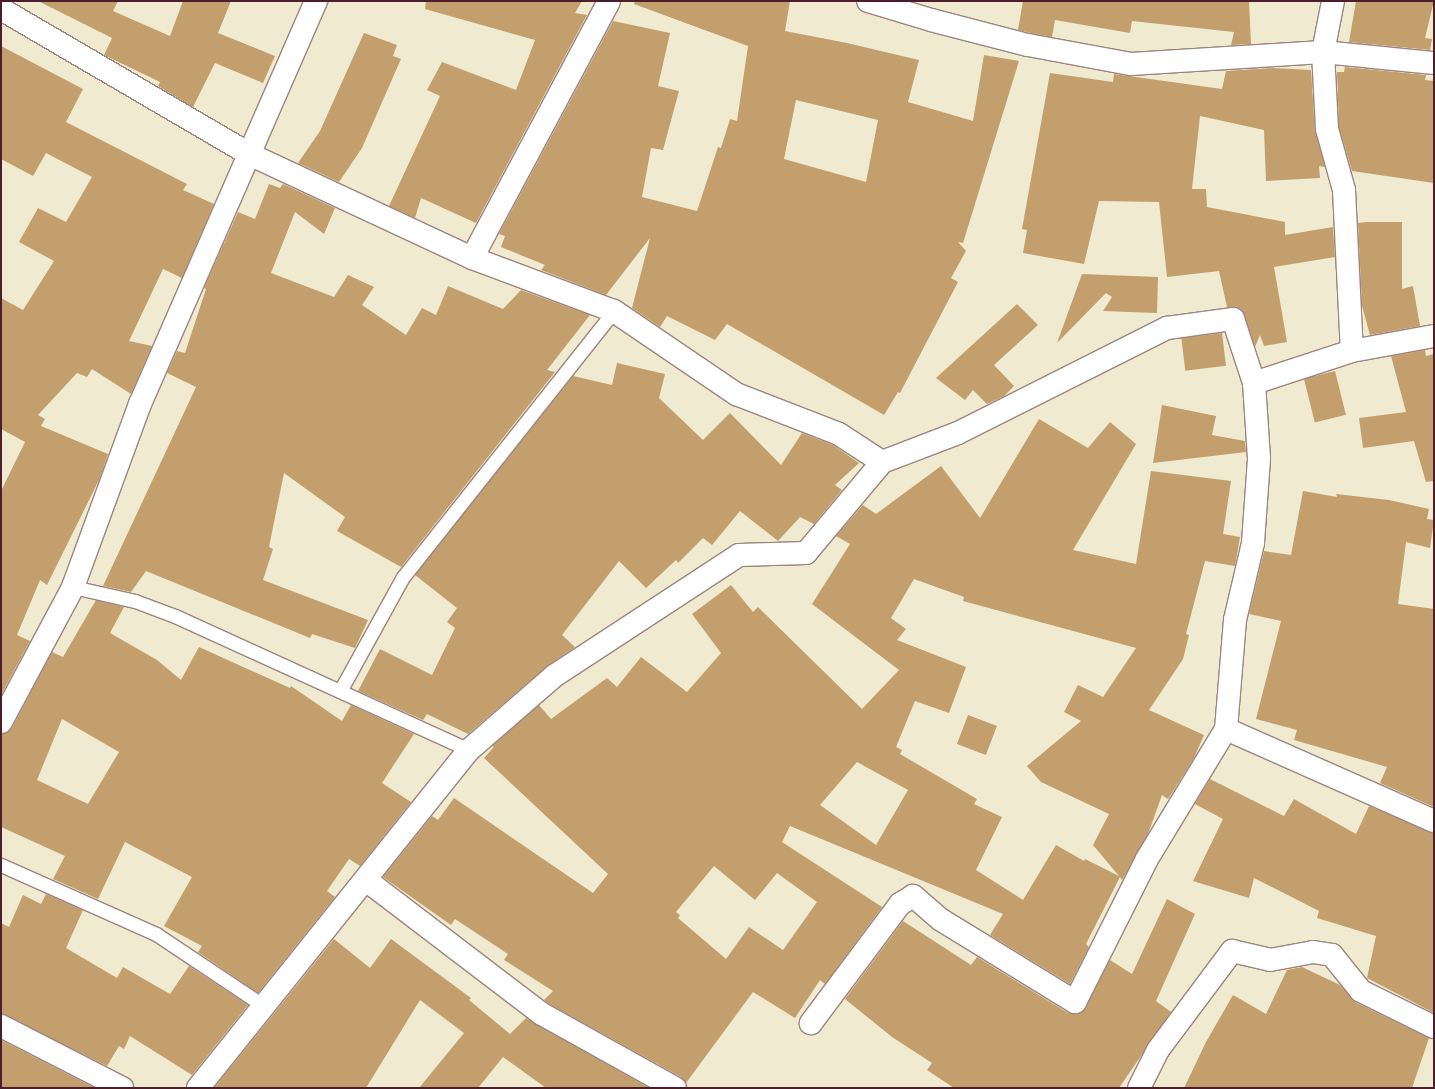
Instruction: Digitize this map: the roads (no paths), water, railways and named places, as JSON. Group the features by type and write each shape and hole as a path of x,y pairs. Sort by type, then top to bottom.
{"street":[{"path":"1,722 73,587 140,404 316,1"},
{"path":"472,258 608,1"},
{"path":"868,1 931,20 1028,45 1131,64 1323,52 1434,63"},
{"path":"1334,1 1323,52 1327,129 1344,190 1352,351"},
{"path":"1,9 249,154 472,258 614,311 736,394 840,434 882,462"},
{"path":"198,1088 469,750 554,676 739,555 806,553 882,462 958,433 1167,328 1233,320 1254,383 1260,459 1253,543 1235,620 1226,729 1147,859 1074,1002 941,920 914,896 900,904 811,1023"},
{"path":"1254,383 1352,351 1434,336"},
{"path":"1226,729 1434,821"},
{"path":"366,880 542,1014 675,1088"},
{"path":"1139,1088 1158,1050 1232,951 1270,960 1313,952 1332,955 1361,991 1434,1027"},
{"path":"1,1026 122,1088"}],"lane":[{"path":"340,691 403,577 614,311"},
{"path":"73,587 135,602 175,616 469,750"},
{"path":"1,864 156,934 264,1006"}]}
